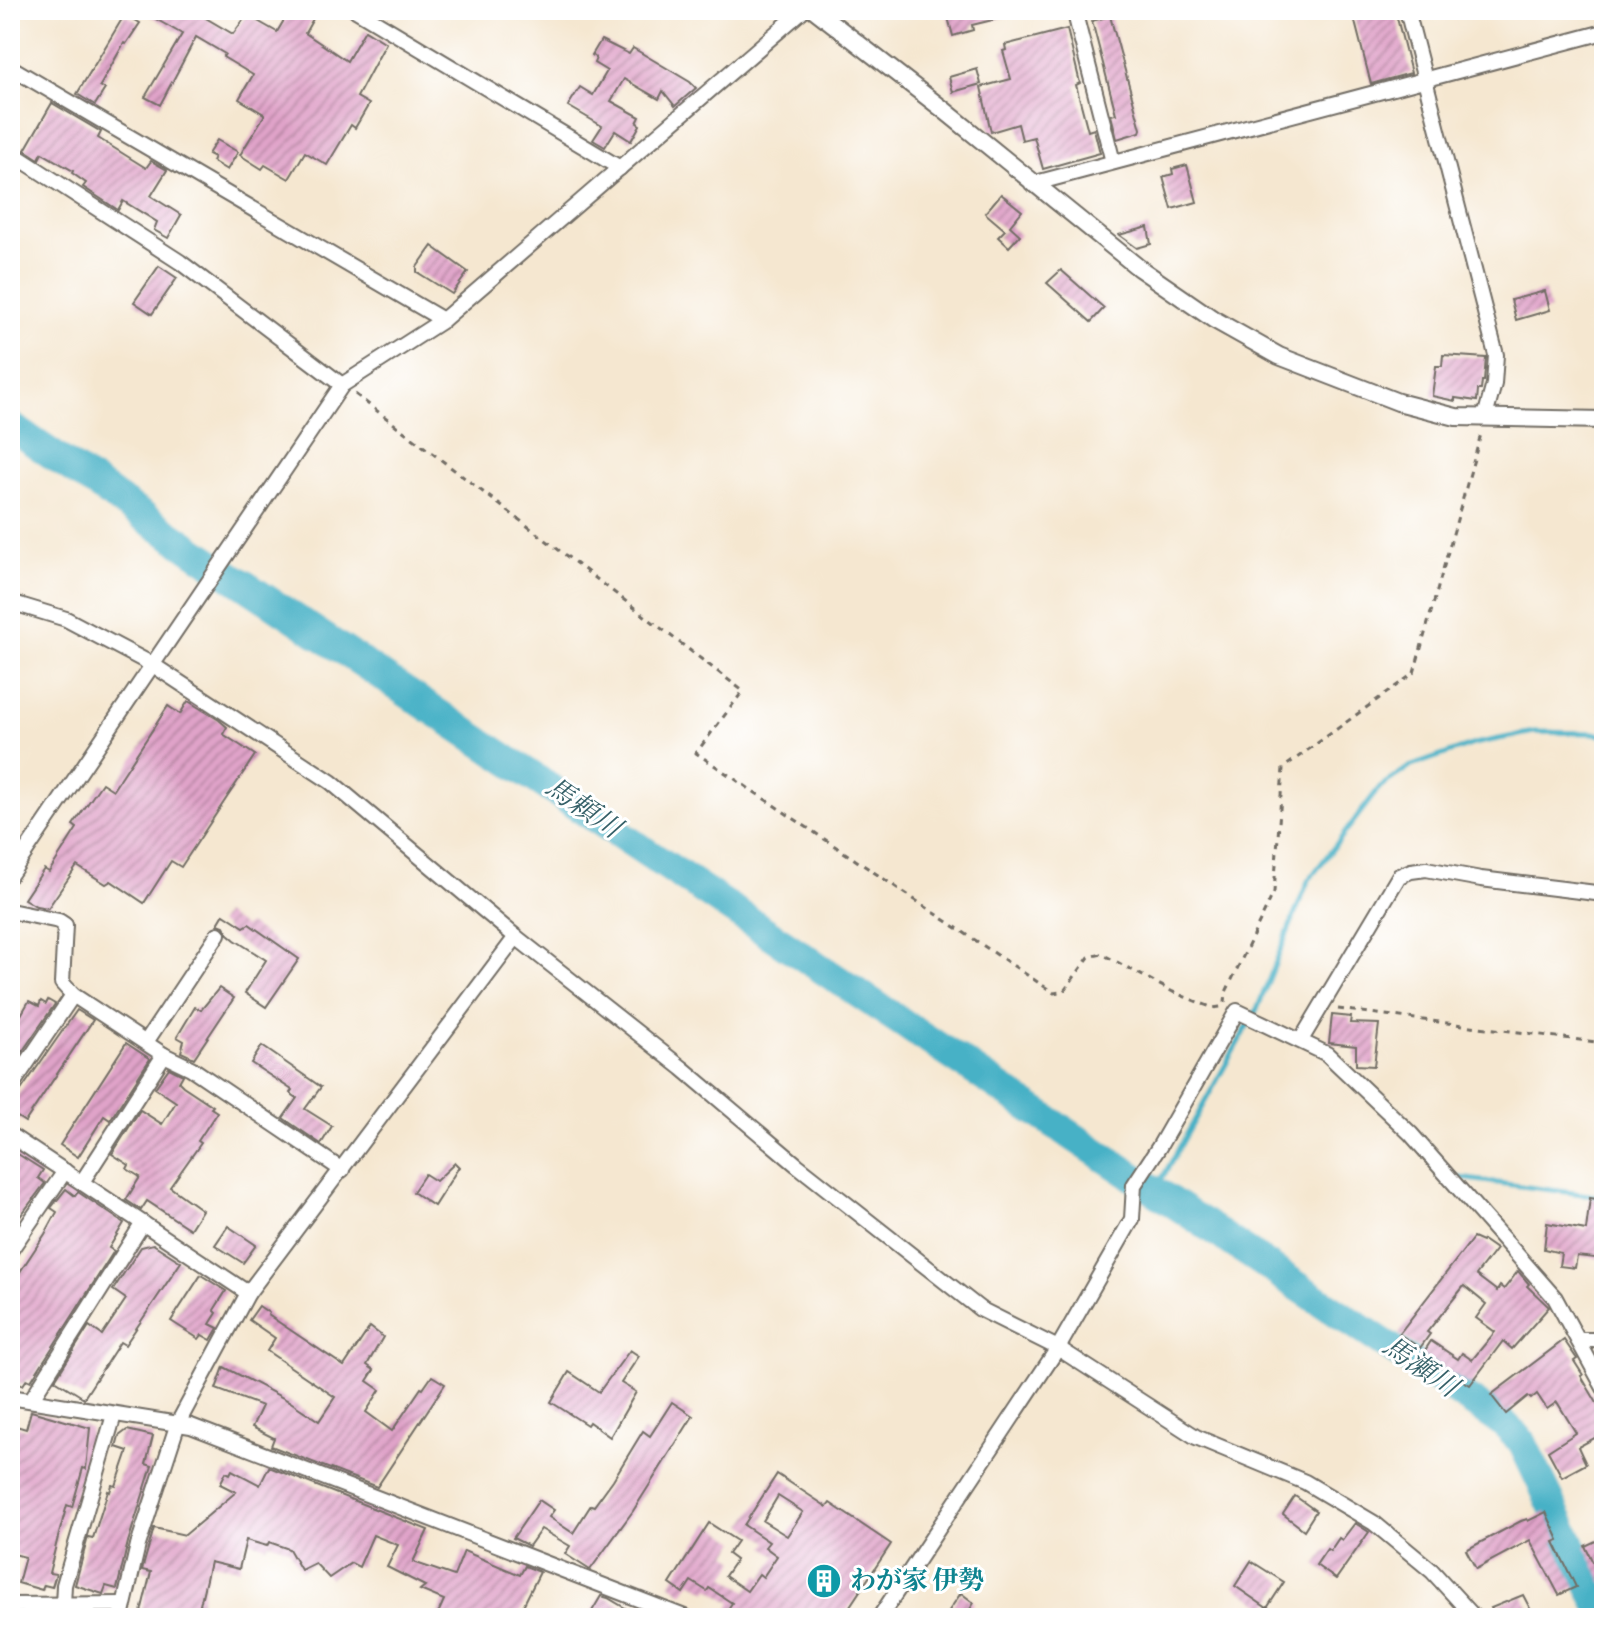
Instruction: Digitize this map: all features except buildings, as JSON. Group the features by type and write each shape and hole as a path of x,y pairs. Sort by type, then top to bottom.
{"street":[{"path":"356,10 620,168"},
{"path":"10,875 342,385 429,332 803,10"},
{"path":"815,10 1139,268 1213,319 1279,356 1398,402 1456,417 1604,420"},
{"path":"1074,10 1113,162"},
{"path":"1407,10 1496,355 1495,376 1485,417"},
{"path":"1032,184 1604,32"},
{"path":"10,67 443,320"},
{"path":"10,152 180,262 342,385"},
{"path":"10,602 66,619 153,665 331,782 516,937 682,1068 913,1259 980,1309 1058,1348 1196,1437 1305,1482 1374,1523 1432,1571 1475,1618"},
{"path":"1301,1040 1399,876 1426,869 1604,894"},
{"path":"10,911 65,925 62,983 73,995 164,1055 191,1068 342,1170"},
{"path":"146,1042 218,934"},
{"path":"10,1605 63,1605 122,1611 138,1545 178,1423 248,1293 516,937"},
{"path":"10,1088 73,995"},
{"path":"879,1618 1058,1348 1132,1219 1134,1185 1237,1011 1327,1054 1411,1134 1555,1298 1604,1388"},
{"path":"82,1182 164,1055"},
{"path":"10,1135 248,1293"},
{"path":"10,1251 65,1171"},
{"path":"31,1400 143,1223"},
{"path":"1578,1340 1604,1340"},
{"path":"10,1397 178,1423 687,1618"},
{"path":"63,1605 64,1585 114,1415"}],"path":[{"path":"342,385 743,691 696,753 1054,993 1064,991 1089,957 1102,954 1173,992 1213,1008 1224,1007 1226,992 1274,892 1283,768 1414,673 1485,417"},
{"path":"1318,1011 1341,1009 1604,1043"}],"waterway":[{"name":"馬頼川","path":"10,426 1502,1422 1522,1442 1604,1614"},
{"path":"1155,1191 1258,1007 1308,881 1380,787 1409,767 1474,744 1534,732 1594,733 1604,736"},
{"path":"1460,1178 1604,1197"}],"place":[{"name":"わが家 伊勢","path":"824,1581"}],"water label":[{"name":"馬瀬川","path":"1420,1367"}]}
